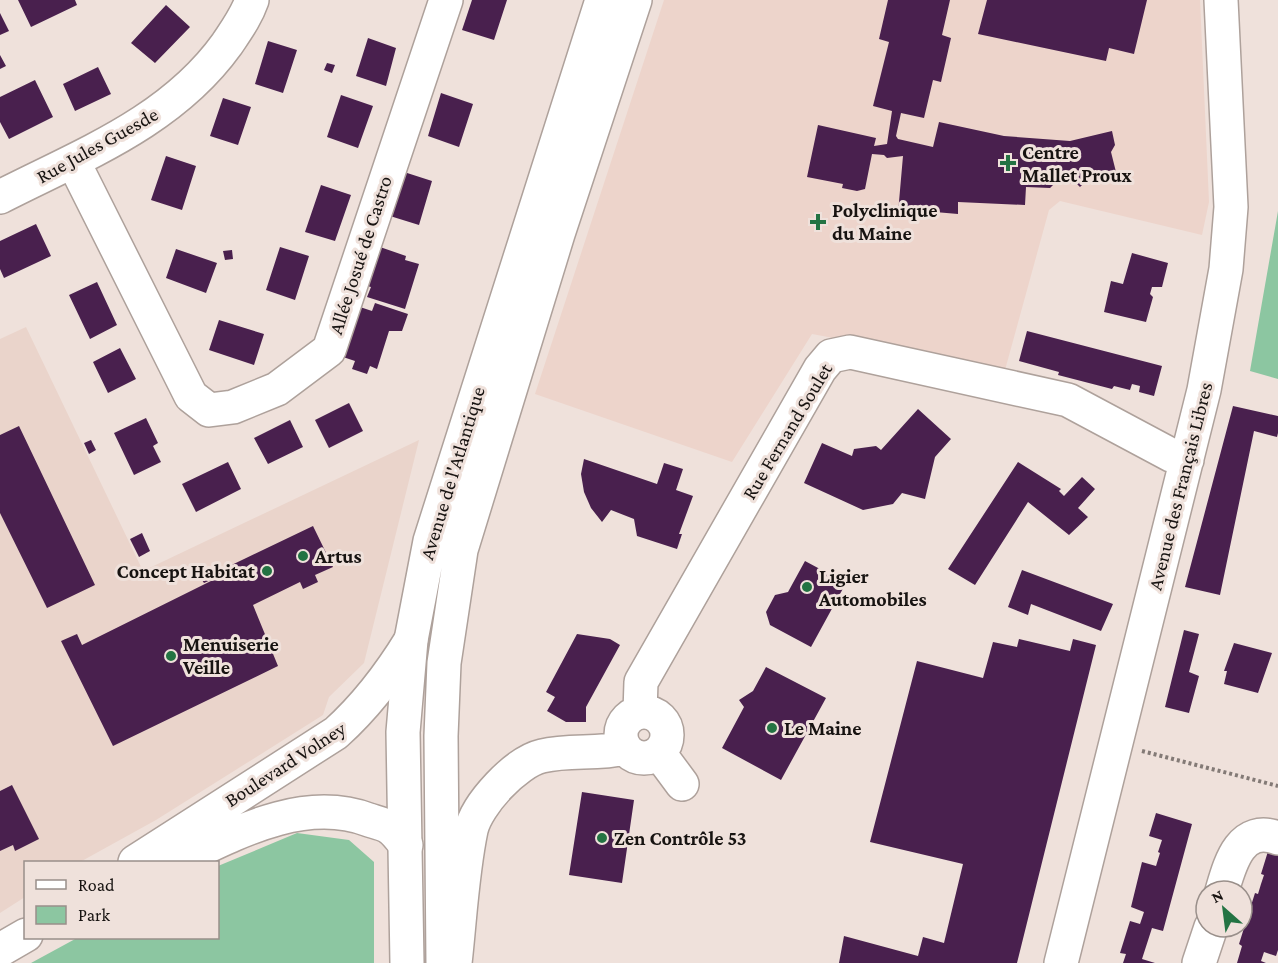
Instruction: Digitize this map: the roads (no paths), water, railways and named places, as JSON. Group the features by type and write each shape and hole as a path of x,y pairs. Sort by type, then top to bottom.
{"street":[{"name":"Rue Jules Guesde","path":"0,197 74,163 130,131 175,100 213,63 247,15 252,0"},
{"name":"Allée Josué de Castro","path":"74,163 191,396 209,410 233,407 277,389 328,350 446,0"},
{"name":"Avenue de l'Atlantique","path":"407,963 403,732 411,640 430,541 602,0"},
{"name":"Avenue de l'Atlantique","path":"443,963 441,726 444,663 461,550 558,234 635,0"},
{"name":"Avenue des Français Libres","path":"1061,963 1204,390 1226,269 1231,207 1221,0"},
{"name":"Rue Fernand Soulet","path":"640,712 640,682 820,369 831,356 850,352 1068,400 1171,455 1187,460"},
{"name":"Boulevard Volney","path":"137,861 336,733 363,709 383,684 411,640"},
{"path":"640,712 656,715 666,727 666,743 659,753 643,759 634,757 624,748 621,741 623,724 628,718 640,712"},
{"path":"455,963 472,828 499,787 518,768 540,756 566,752 604,753 624,748"},
{"path":"659,753 682,784"},
{"name":"Boulevard Volney","path":"177,861 217,842 283,816 312,812 354,814 390,828 406,845"},
{"path":"1226,879 1234,852 1255,836 1270,835 1278,838"},
{"path":"0,950 24,936"},
{"path":"1199,963 1207,939"}],"place":[{"name":"Centre Mallet Proux","path":"1008,163"},
{"name":"Polyclinique du Maine","path":"818,222"},
{"name":"Artus","path":"303,556"},
{"name":"Concept Habitat","path":"267,571"},
{"name":"Ligier Automobiles","path":"807,587"},
{"name":"Menuiserie Veille","path":"171,656"},
{"name":"Le Maine","path":"772,728"},
{"name":"Zen Contrôle 53","path":"602,838"}]}
